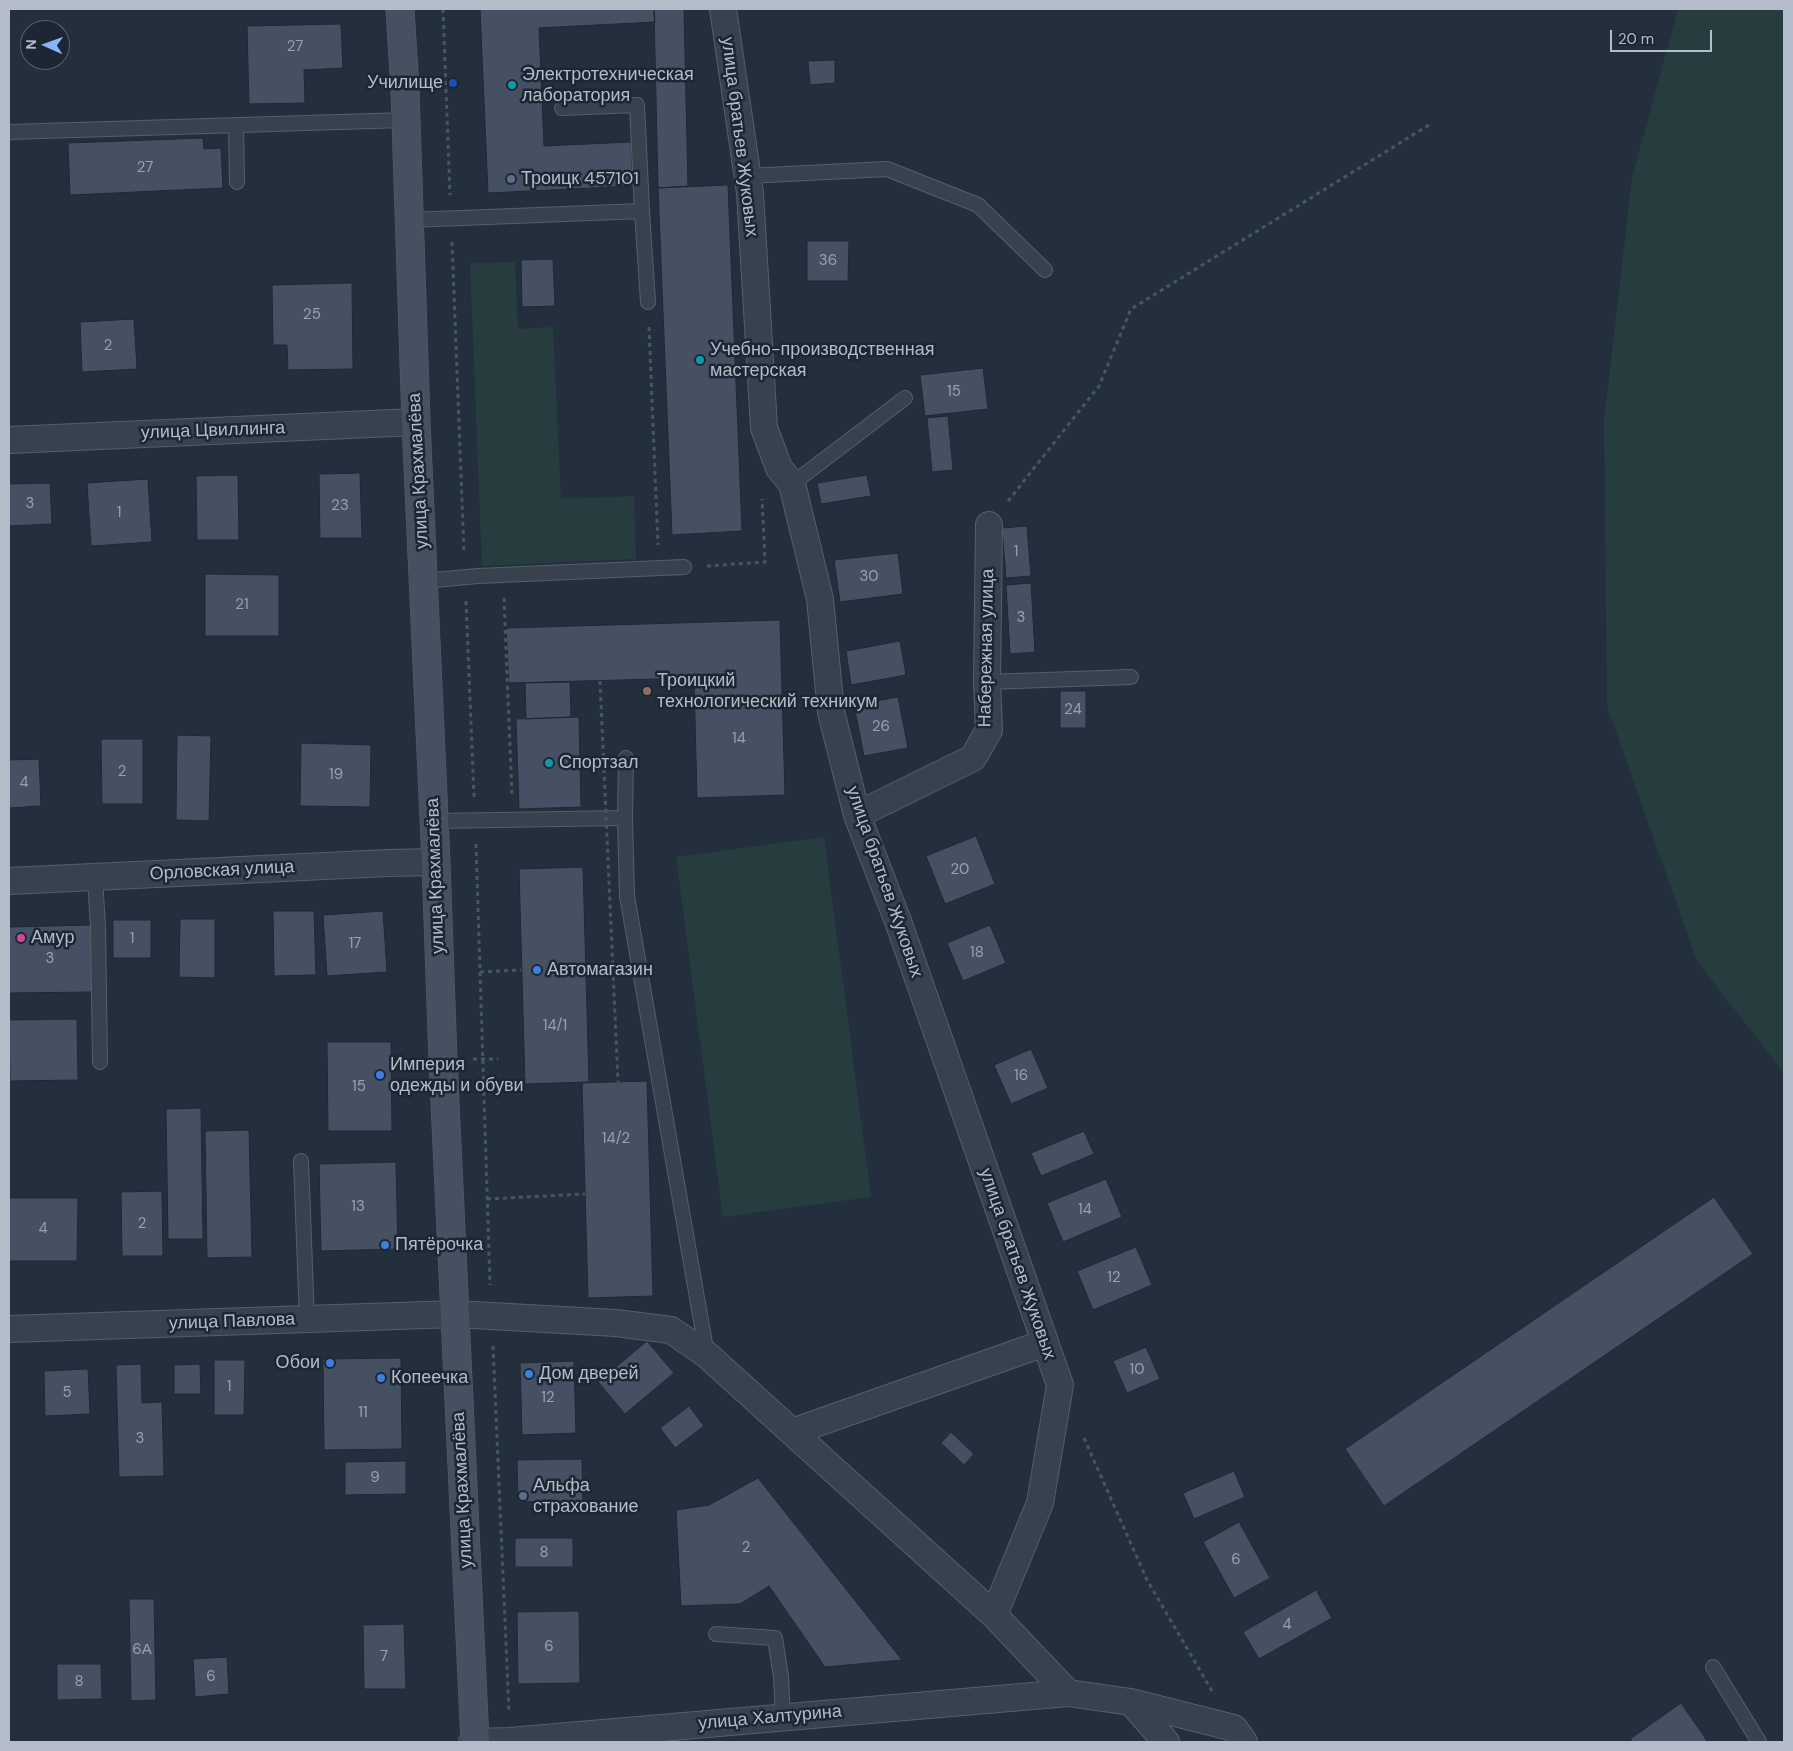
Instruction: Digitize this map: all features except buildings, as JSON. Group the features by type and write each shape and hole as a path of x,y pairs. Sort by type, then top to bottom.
{"main road":[{"name":"улица Крахмалёва","path":"400,9 443,1060 474,1742"}],"street":[{"name":"улица братьев Жуковых","path":"722,9 750,193 764,428 785,476 820,599 831,712 856,815 899,924 1060,1385 1040,1503 994,1616"},
{"name":"улица Цвиллинга","path":"9,440 416,422"},
{"name":"Набережная улица","path":"856,815 973,758 989,730 987,682 989,525"},
{"name":"Орловская улица","path":"9,881 436,862"},
{"path":"456,1314 616,1323 670,1330 707,1355 994,1616 1068,1693 1132,1702 1239,1735"},
{"name":"улица Павлова","path":"9,1329 456,1314"},
{"path":"792,1432 1045,1343"},
{"name":"улица Халтурина","path":"474,1742 510,1741 1068,1693"},
{"path":"1132,1702 1166,1742"}],"lane":[{"path":"562,108 637,105 648,302"},
{"path":"9,132 406,120"},
{"path":"236,125 237,182"},
{"path":"747,176 887,169 978,205 1045,270"},
{"path":"410,220 642,211"},
{"path":"785,476 905,398"},
{"path":"424,581 465,577 684,567"},
{"path":"987,682 1131,677"},
{"path":"626,758 627,896 707,1355"},
{"path":"434,821 625,818"},
{"path":"95,877 98,927 100,1062"},
{"path":"301,1161 307,1320"},
{"path":"716,1634 775,1638 782,1677 784,1717"},
{"path":"1713,1667 1759,1742"}],"path":[{"path":"443,9 475,820 487,1199 510,1741"},
{"path":"989,525 1099,386 1131,309 1429,125"},
{"path":"648,302 658,549"},
{"path":"684,567 765,562 760,470 785,476"},
{"path":"503,575 513,819"},
{"path":"600,680 618,1082"},
{"path":"480,972 521,970"},
{"path":"487,1199 585,1194"},
{"path":"1080,1429 1147,1580 1239,1735"}],"green space":[{"path":"1678,9 1784,9 1784,1073 1697,961 1607,706 1604,421 1632,178"},
{"path":"515,262 518,329 553,327 561,499 634,496 636,559 482,566 470,263"},
{"path":"824,837 871,1197 723,1217 676,857"}],"place":[{"name":"Училище","path":"453,83"},
{"name":"Электротехническая лаборатория","path":"512,85"},
{"name":"Троицк 457101","path":"511,179"},
{"name":"Учебно-производственная мастерская","path":"700,360"},
{"name":"Троицкий технологический техникум","path":"647,691"},
{"name":"Спортзал","path":"549,763"},
{"name":"Амур","path":"21,938"},
{"name":"Автомагазин","path":"537,970"},
{"name":"Империя одежды и обуви","path":"380,1075"},
{"name":"Пятёрочка","path":"385,1245"},
{"name":"Обои","path":"330,1363"},
{"name":"Дом дверей","path":"529,1374"},
{"name":"Копеечка","path":"381,1378"},
{"name":"Альфа страхование","path":"523,1496"}]}
